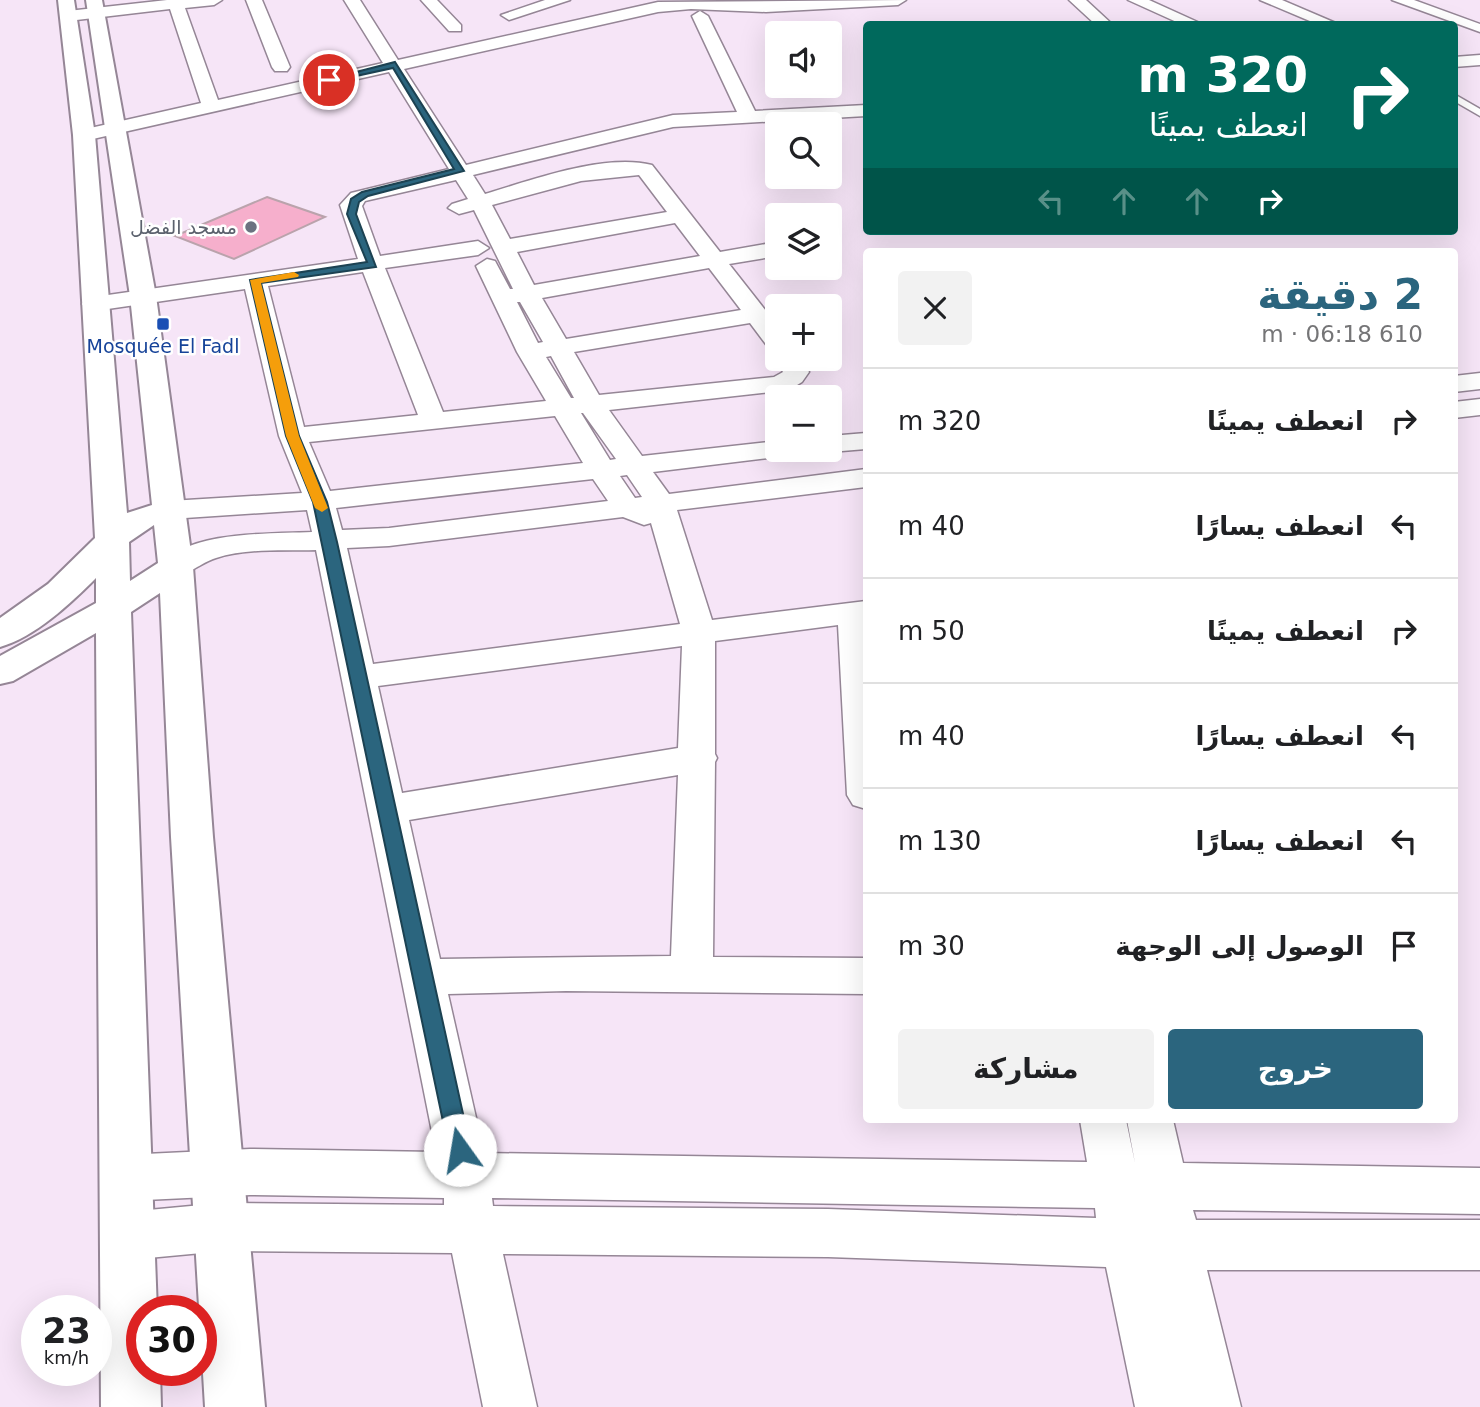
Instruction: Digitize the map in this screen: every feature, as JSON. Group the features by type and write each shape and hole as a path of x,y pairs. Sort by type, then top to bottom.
{"street":[{"path":"214,0 81,7 100,132 143,296 170,510 235,1407"},
{"path":"254,0 281,67"},
{"path":"333,0 379,45"},
{"path":"352,0 379,45 386,67 450,173 480,202 505,247 558,349 600,469 626,507"},
{"path":"429,0 461,26 430,33"},
{"path":"493,19 562,0"},
{"path":"645,7 700,16 766,7 898,0"},
{"path":"1077,0 1101,21"},
{"path":"1136,0 1187,21"},
{"path":"1268,0 1322,21"},
{"path":"1399,0 1479,28"},
{"path":"176,2 210,82 211,107"},
{"path":"100,132 645,7 691,4 766,7"},
{"path":"700,16 748,115"},
{"path":"1458,30 1479,28"},
{"path":"1458,62 1480,60"},
{"path":"434,422 352,214 355,201 365,194 661,123 748,115 863,110"},
{"path":"100,132 94,304 112,537 131,1407"},
{"path":"458,208 560,181 635,167 649,171 765,326"},
{"path":"450,173 458,208 530,352 633,465 663,515 699,632 699,758 692,974"},
{"path":"505,247 683,215"},
{"path":"94,304 478,248"},
{"path":"502,298 765,251"},
{"path":"255,280 293,436 320,502 330,542 465,1175 472,1229 510,1407"},
{"path":"530,352 757,315"},
{"path":"293,436 780,384 793,377 795,371"},
{"path":"1458,384 1480,381"},
{"path":"1458,410 1480,407"},
{"path":"842,443 863,441"},
{"path":"0,635 53,598 78,576 112,537 137,520 170,510 320,502 765,450"},
{"path":"0,672 112,609 176,567 219,547 330,542 626,507 663,515 863,479"},
{"path":"359,677 860,612 863,704"},
{"path":"387,810 699,758"},
{"path":"421,976 863,976"},
{"path":"1104,1123 1161,1407"},
{"path":"1151,1123 1199,1357 1214,1407"},
{"path":"124,1178 218,1172 1480,1191"},
{"path":"127,1236 223,1227 828,1233 1176,1245 1480,1245"}],"lane":[{"path":"1458,96 1467,95"},
{"path":"1458,99 1480,113"}],"building":[{"name":"مسجد الفضل","path":"267,197 325,217 234,259 175,236"}],"slow traffic":[{"path":"294,275 255,280 293,436 322,508"}],"place":[{"name":"مسجد الفضل","path":"251,227"},
{"name":"Mosquée El Fadl","path":"163,324"}],"route":[{"path":"329,80 395,65 460,171 358,197 351,205 352,214 373,264 255,280 293,436 320,502 330,542 460,1150"}]}
